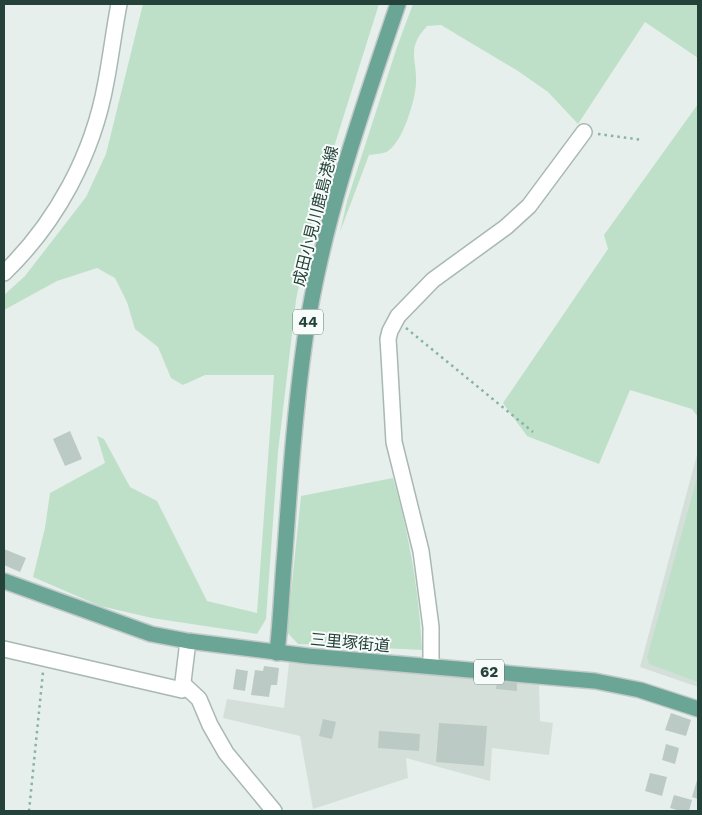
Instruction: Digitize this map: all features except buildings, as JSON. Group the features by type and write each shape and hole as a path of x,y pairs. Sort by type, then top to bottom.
{"main road":[{"name":"成田小見川鹿島港線","path":"277,652 297,409 305,338 314,290 337,195 354,136 398,4"},
{"name":"三里塚街道","path":"4,581 151,634 188,641 277,652 595,681 640,690 698,709"}],"street":[{"path":"4,274 22,256 51,218 72,183 97,122 120,4"},
{"path":"431,666 431,627 423,560 394,442 388,339 398,316 432,280 506,227 529,206 584,132"},
{"path":"4,649 182,690 188,641"},
{"path":"184,684 199,700 210,725 226,753 274,811"}],"path":[{"path":"584,132 643,140"},
{"path":"394,324 402,325 533,432"},
{"path":"29,811 45,658"}],"shaded area":[{"path":"698,451 698,687 640,667"},
{"path":"289,663 539,683 540,721 553,723 549,755 492,748 490,781 406,758 408,778 313,809 300,736 223,718 227,699 284,708"}],"green space":[{"path":"143,4 379,4 315,207 296,300 278,452 266,619 257,634 152,618 100,606 33,577 45,528 50,493 105,463 97,436 104,439 130,487 157,501 207,601 257,613 274,375 205,375 183,385 171,378 158,347 135,329 127,302 115,278 97,268 57,281 4,310 4,295 25,276 86,197 106,154"},
{"path":"413,4 698,4 698,58 645,22 578,124 548,92 518,71 441,25 427,26 415,47 415,91 411,110 403,130 399,139 388,151 369,155 340,232 347,201 397,47"},
{"path":"698,104 698,417 692,409 630,390 599,464 527,436 503,403 608,249 604,235"},
{"path":"698,475 698,682 649,664 647,657"},
{"path":"393,478 404,520 412,563 422,650 298,644 287,632 301,496"}]}
